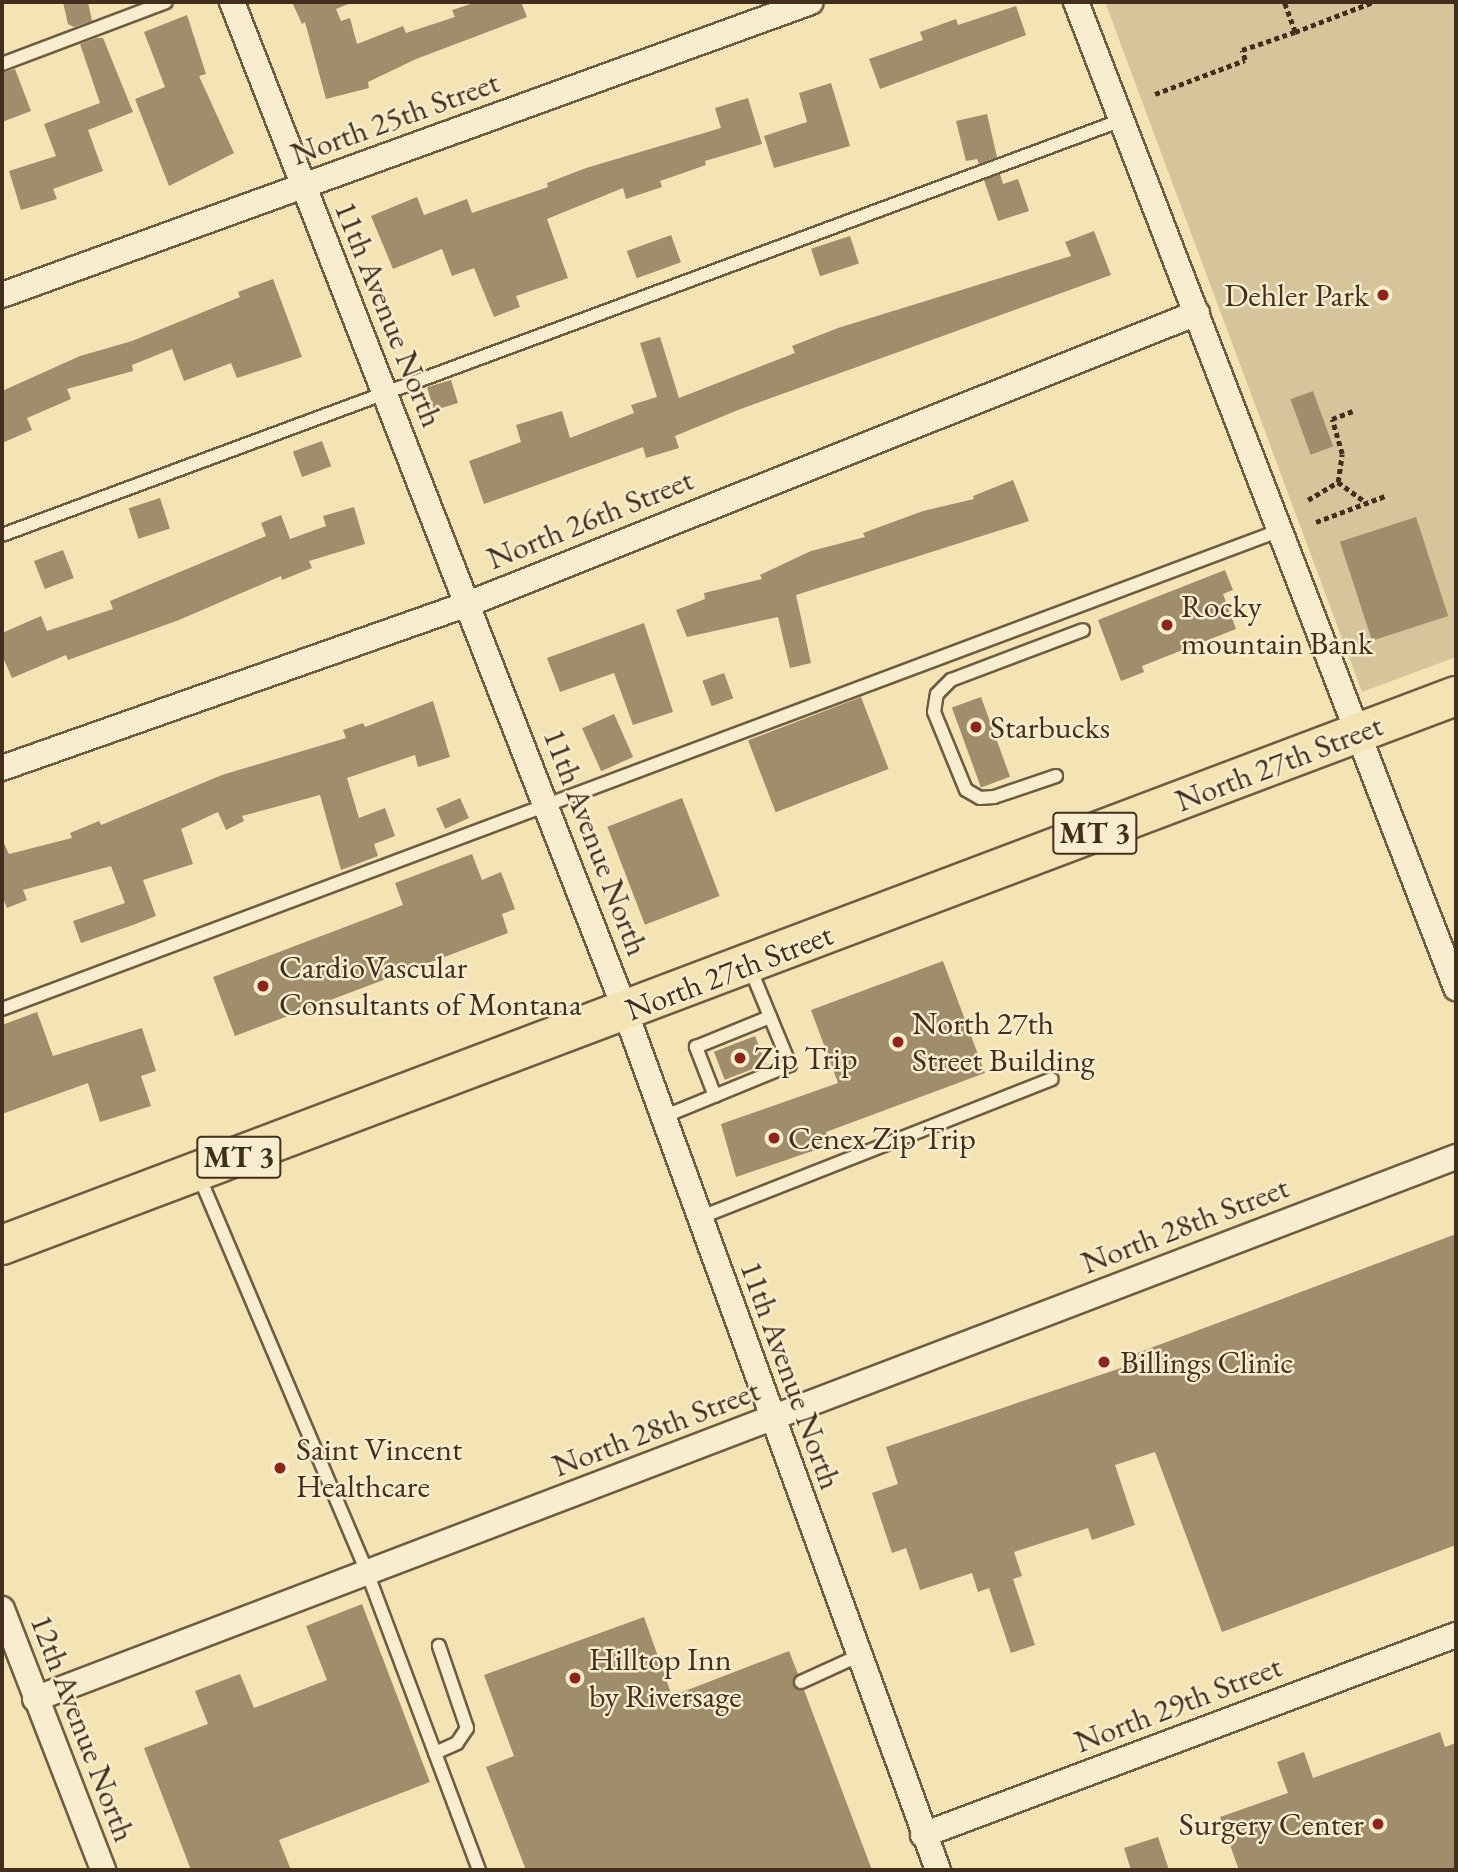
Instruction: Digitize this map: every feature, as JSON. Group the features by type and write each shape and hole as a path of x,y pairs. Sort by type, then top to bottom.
{"main road":[{"name":"North 27th Street","path":"2,1245 1456,696"}],"street":[{"name":"11th Avenue North","path":"232,2 625,1012 938,1870"},
{"name":"North 25th Street","path":"2,295 811,2"},
{"path":"1076,2 1350,709 1355,734 1456,988"},
{"name":"North 26th Street","path":"2,768 468,604 1197,313"},
{"name":"North 28th Street","path":"35,1699 1456,1157"},
{"name":"12th Avenue North","path":"2,1609 103,1870"},
{"name":"North 29th Street","path":"923,1835 1456,1635"}],"lane":[{"path":"2,64 166,2"},
{"path":"2,535 1122,120"},
{"path":"2,1009 1281,530"},
{"path":"1056,776 994,797 980,799 965,790 934,712 937,694 951,680 1083,631"},
{"path":"663,1117 790,1065 749,965"},
{"path":"715,1096 696,1046 770,1017"},
{"path":"699,1218 1052,1079"},
{"path":"197,1172 366,1572 480,1870"},
{"path":"435,1753 457,1743 467,1728 439,1646"},
{"path":"801,1682 858,1656"}],"path":[{"path":"1284,2 1295,32"},
{"path":"1156,94 1245,60 1242,50 1373,2"},
{"path":"1338,482 1342,454 1332,419 1353,411"},
{"path":"1308,500 1338,482"},
{"path":"1338,482 1367,503"},
{"path":"1316,523 1385,496"}],"shaded area":[{"path":"1105,2 1456,2 1456,657 1362,692"}],"building":[{"path":"63,2 88,2 92,21 74,27 68,24"},
{"path":"292,2 353,2 336,9 341,21 350,18 357,44 403,26 406,33 455,17 452,10 477,2 521,2 527,17 416,59 368,82 369,88 326,99 305,22 302,24"},
{"path":"1016,6 1026,35 880,89 869,59 923,40 920,32 956,19 958,25"},
{"path":"187,15 206,74 199,76 234,153 169,186 135,99 165,87 144,32"},
{"path":"103,38 133,112 88,130 103,171 53,189 57,199 21,210 9,171 56,156 44,124 100,103 80,44"},
{"path":"15,69 31,111 2,122 2,73"},
{"path":"831,83 850,146 774,168 764,136 807,122 799,93"},
{"path":"748,98 762,144 705,161 706,165 660,181 662,187 626,199 623,188 547,219 568,278 516,296 520,307 494,317 474,268 452,276 442,249 393,269 371,216 417,197 424,215 467,199 472,213 548,187 547,183 586,168 721,128 715,108"},
{"path":"987,114 997,157 979,164 977,159 966,161 956,121"},
{"path":"1000,174 1003,184 1018,179 1029,211 998,221 984,180"},
{"path":"1094,231 1111,275 738,410 675,436 679,448 646,458 643,447 484,504 469,461 521,442 516,425 562,411 570,438 634,413 631,405 657,397 640,343 660,337 679,398 795,353 792,346 838,328 1071,256 1065,242"},
{"path":"671,235 681,262 637,278 627,251"},
{"path":"850,236 859,264 820,276 811,249"},
{"path":"273,279 302,357 237,378 231,363 184,381 172,349 132,365 133,371 67,389 71,399 27,418 32,430 2,443 2,391 80,356 132,341 240,297 238,292"},
{"path":"451,380 458,403 434,410 427,387"},
{"path":"1313,391 1333,446 1311,455 1290,399"},
{"path":"322,441 331,466 302,477 293,452"},
{"path":"1013,480 1029,521 796,595 811,663 790,668 778,617 687,637 676,610 705,599 704,593 762,579 760,575 811,551 865,537 863,533 923,511 974,499 973,496"},
{"path":"160,498 170,528 139,539 129,508"},
{"path":"354,507 365,544 309,561 312,568 282,580 281,576 179,620 68,660 66,655 12,678 2,655 2,633 41,616 47,631 113,609 110,601 266,536 261,523 281,515 290,539 326,526 323,516"},
{"path":"1416,517 1448,616 1372,641 1340,542"},
{"path":"63,550 74,578 45,589 34,561"},
{"name":"Rocky mountain Bank","path":"1225,570 1233,590 1223,594 1236,629 1142,666 1144,672 1121,681 1098,620"},
{"path":"644,623 673,712 633,725 614,673 560,692 547,658"},
{"path":"724,673 733,698 712,706 702,681"},
{"path":"861,697 889,769 776,812 748,740"},
{"name":"Starbucks","path":"981,697 1010,777 981,787 952,708"},
{"path":"433,701 450,757 418,767 415,755 347,778 359,818 385,808 395,836 374,844 378,856 341,870 320,795 242,816 244,821 226,830 218,812 181,829 193,864 143,880 156,916 133,925 81,943 73,921 125,903 111,866 23,890 27,900 7,908 2,896 2,839 9,854 72,838 70,833 99,821 101,825 222,775 346,738 343,730 363,723 365,727"},
{"path":"614,714 633,757 601,771 582,728"},
{"path":"460,798 469,818 445,829 436,809"},
{"path":"682,798 720,896 645,925 607,827"},
{"path":"472,854 482,880 501,872 515,909 502,914 508,933 235,1036 213,977 403,905 395,883"},
{"name":"North 27th Street Building","path":"943,961 985,1073 826,1132 830,1145 736,1177 721,1124 838,1083 811,1010"},
{"path":"37,1012 53,1056 142,1028 156,1071 141,1076 151,1106 100,1122 88,1083 2,1114 2,1025"},
{"name":"Zip Trip","path":"755,1036 766,1064 725,1080 714,1052"},
{"path":"1456,1234 1456,1545 1222,1632 1155,1452 1115,1465 1135,1525 1092,1540 1088,1528 1014,1552 1022,1576 1013,1579 1035,1645 1011,1653 989,1588 978,1592 972,1573 920,1590 906,1548 892,1553 872,1493 898,1484 886,1447 1124,1367 1121,1359"},
{"path":"362,1604 430,1782 279,1840 291,1870 191,1870 144,1748 208,1724 195,1691 240,1674 254,1708 327,1680 306,1626"},
{"path":"644,1617 672,1696 789,1651 798,1674 793,1685 804,1690 872,1870 526,1870 486,1767 514,1756 484,1675"},
{"name":"Surgery Center","path":"1440,1732 1445,1747 1456,1743 1456,1870 1239,1870 1220,1817 1288,1793 1277,1762 1304,1752 1313,1778"},
{"path":"1158,1837 1169,1870 1131,1870 1124,1848"}],"place":[{"name":"Dehler Park","path":"1383,295"},
{"name":"Rocky mountain Bank","path":"1167,625"},
{"name":"Starbucks","path":"976,727"},
{"name":"CardioVascular Consultants of Montana","path":"263,986"},
{"name":"North 27th Street Building","path":"898,1042"},
{"name":"Zip Trip","path":"740,1058"},
{"name":"Cenex Zip Trip","path":"774,1138"},
{"name":"Billings Clinic","path":"1104,1362"},
{"name":"Saint Vincent Healthcare","path":"280,1468"},
{"name":"Hilltop Inn by Riversage","path":"575,1678"},
{"name":"Surgery Center","path":"1378,1824"}]}
